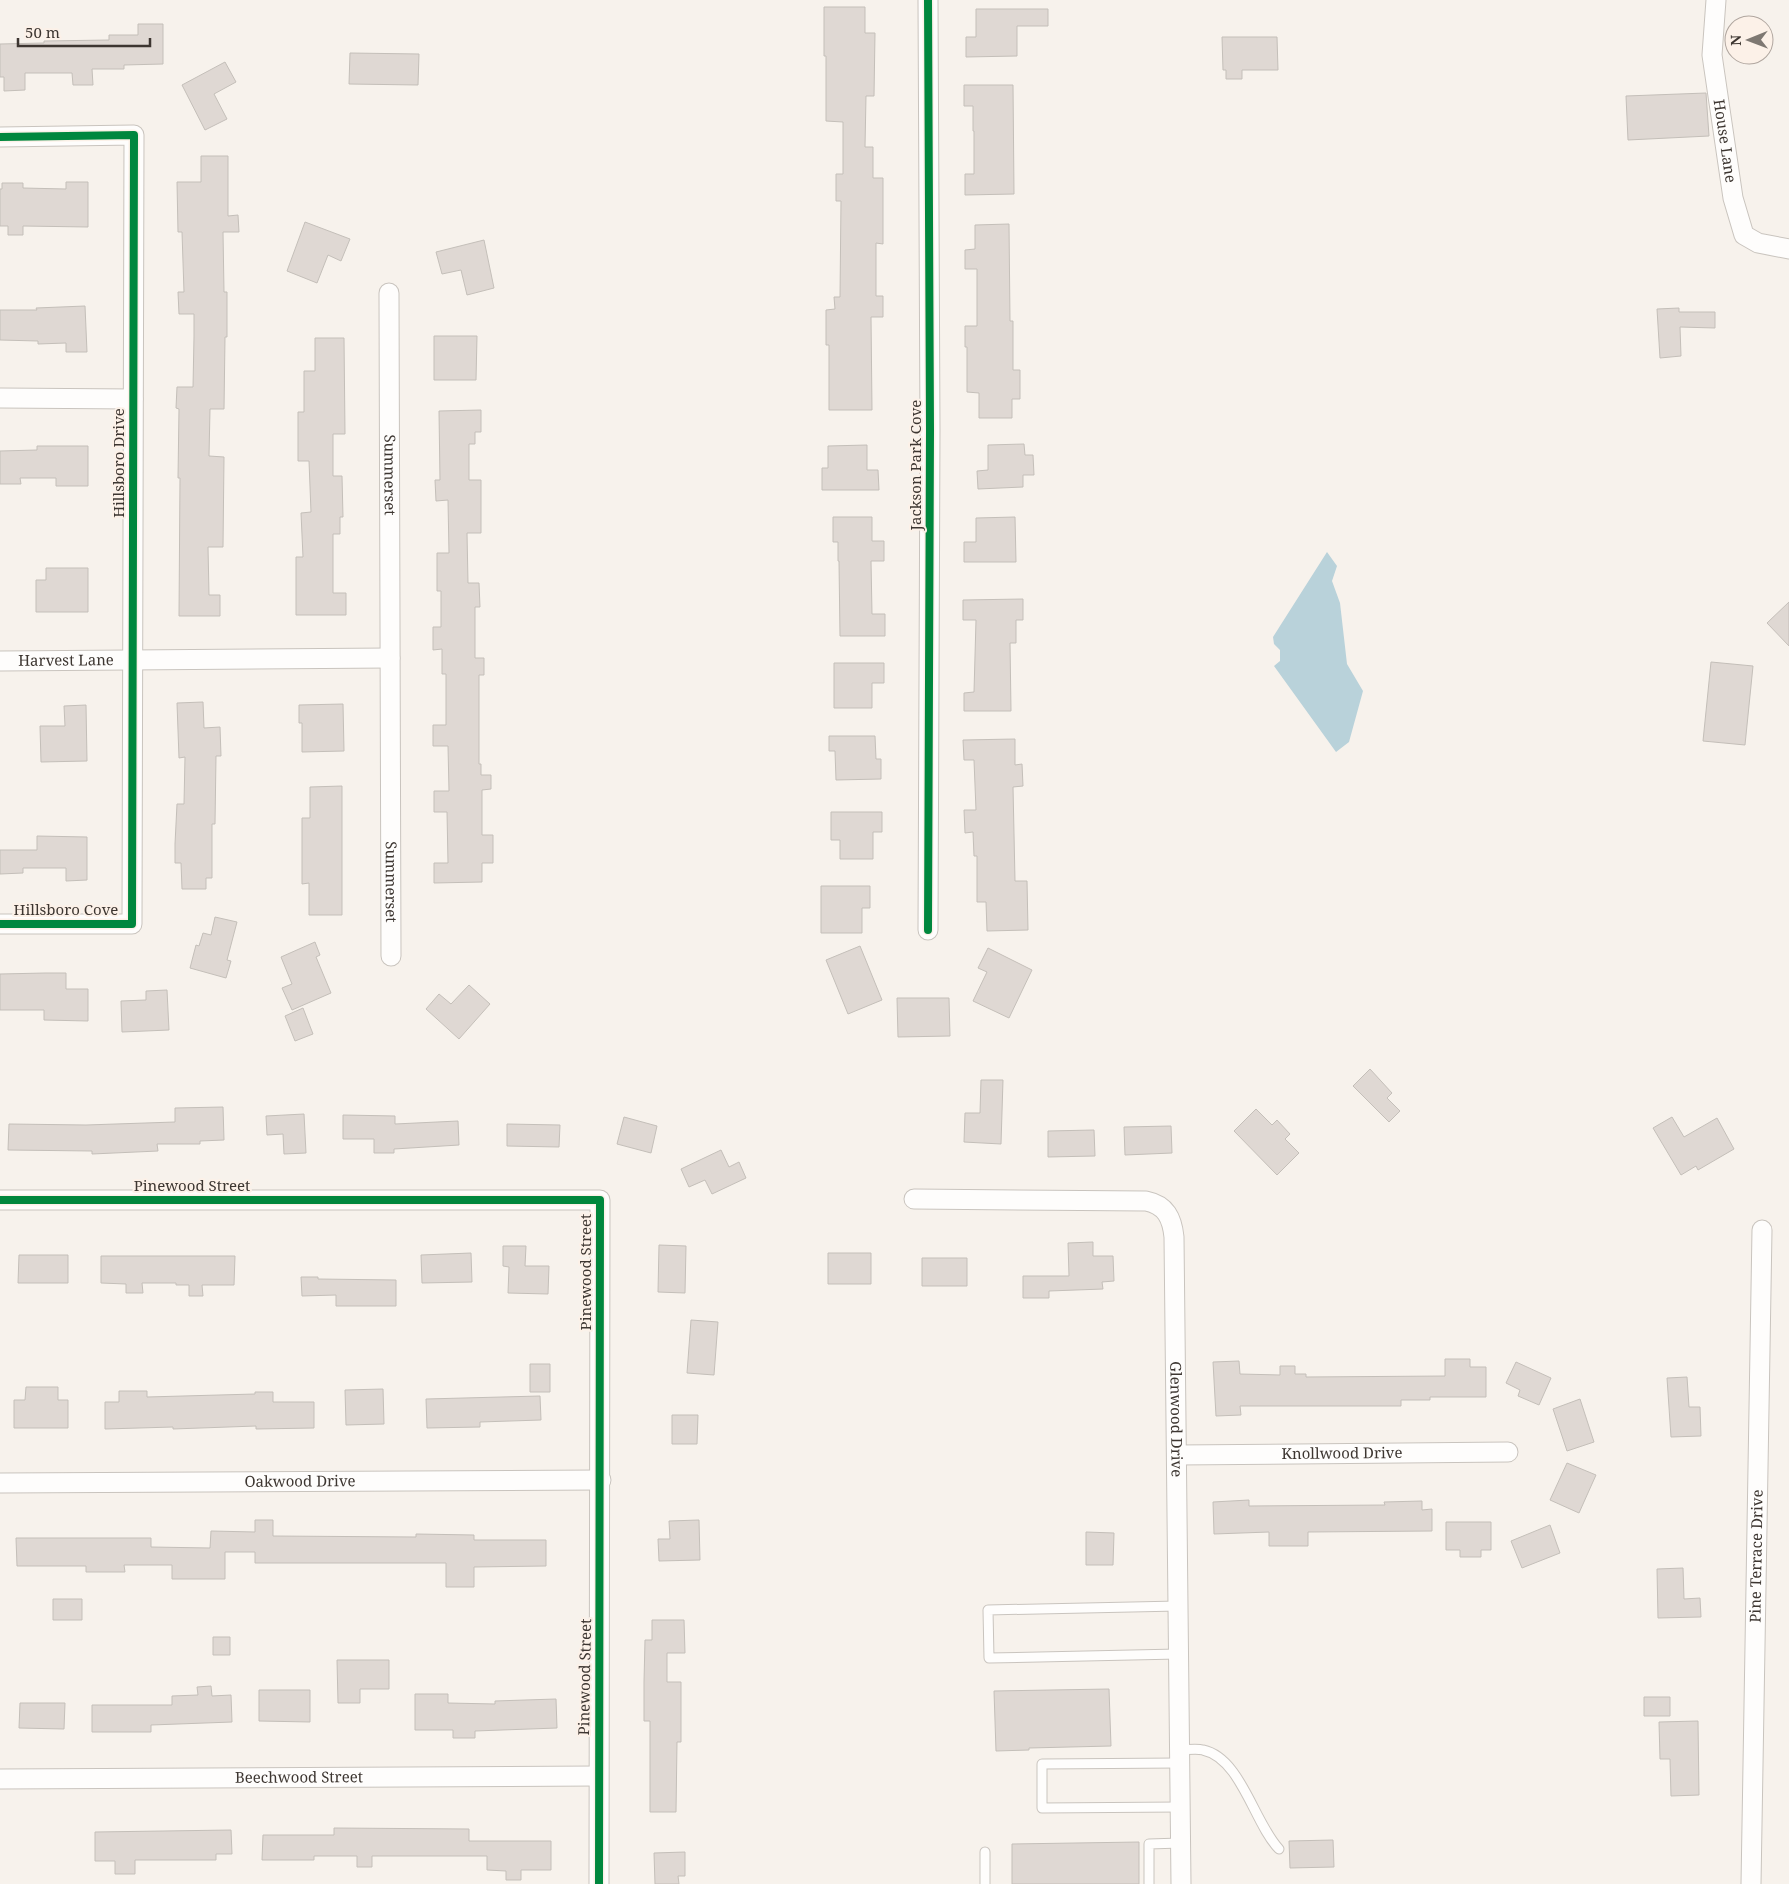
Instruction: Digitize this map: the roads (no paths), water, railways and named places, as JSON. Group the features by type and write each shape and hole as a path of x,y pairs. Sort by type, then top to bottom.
{"street":[{"name":"Jackson Park Cove","path":"928,0 930,410 928,930"},
{"name":"House Lane","path":"1716,0 1712,55 1736,207 1744,235 1758,243 1789,249"},
{"name":"Hillsboro Drive","path":"0,136 134,135 132,924"},
{"name":"Summerset","path":"389,293 391,956"},
{"path":"0,398 133,399"},
{"path":"132,659 390,658"},
{"name":"Harvest Lane","path":"0,661 132,659"},
{"name":"Hillsboro Cove","path":"0,924 132,924"},
{"name":"Glenwood Drive","path":"914,1199 1146,1201 1161,1206 1171,1218 1174,1237 1181,1884"},
{"name":"Pinewood Street","path":"0,1200 600,1200 599,1884"},
{"name":"Pine Terrace Drive","path":"1751,1884 1762,1230"},
{"name":"Knollwood Drive","path":"1177,1455 1508,1452"},
{"name":"Oakwood Drive","path":"0,1482 601,1480"},
{"name":"Beechwood Street","path":"0,1779 598,1776"}],"lane":[{"path":"1178,1606 988,1610 989,1658 1178,1654"},
{"path":"1180,1807 1042,1808 1042,1764 1179,1756 1203,1750 1221,1758 1245,1790 1271,1841 1279,1849"},
{"path":"1149,1884 1149,1844 1180,1844"},
{"path":"985,1852 986,1884"}],"water":[{"path":"1327,552 1337,566 1332,581 1340,603 1347,664 1363,691 1349,742 1336,752 1274,666 1280,661 1280,650 1274,644 1273,637"}]}
